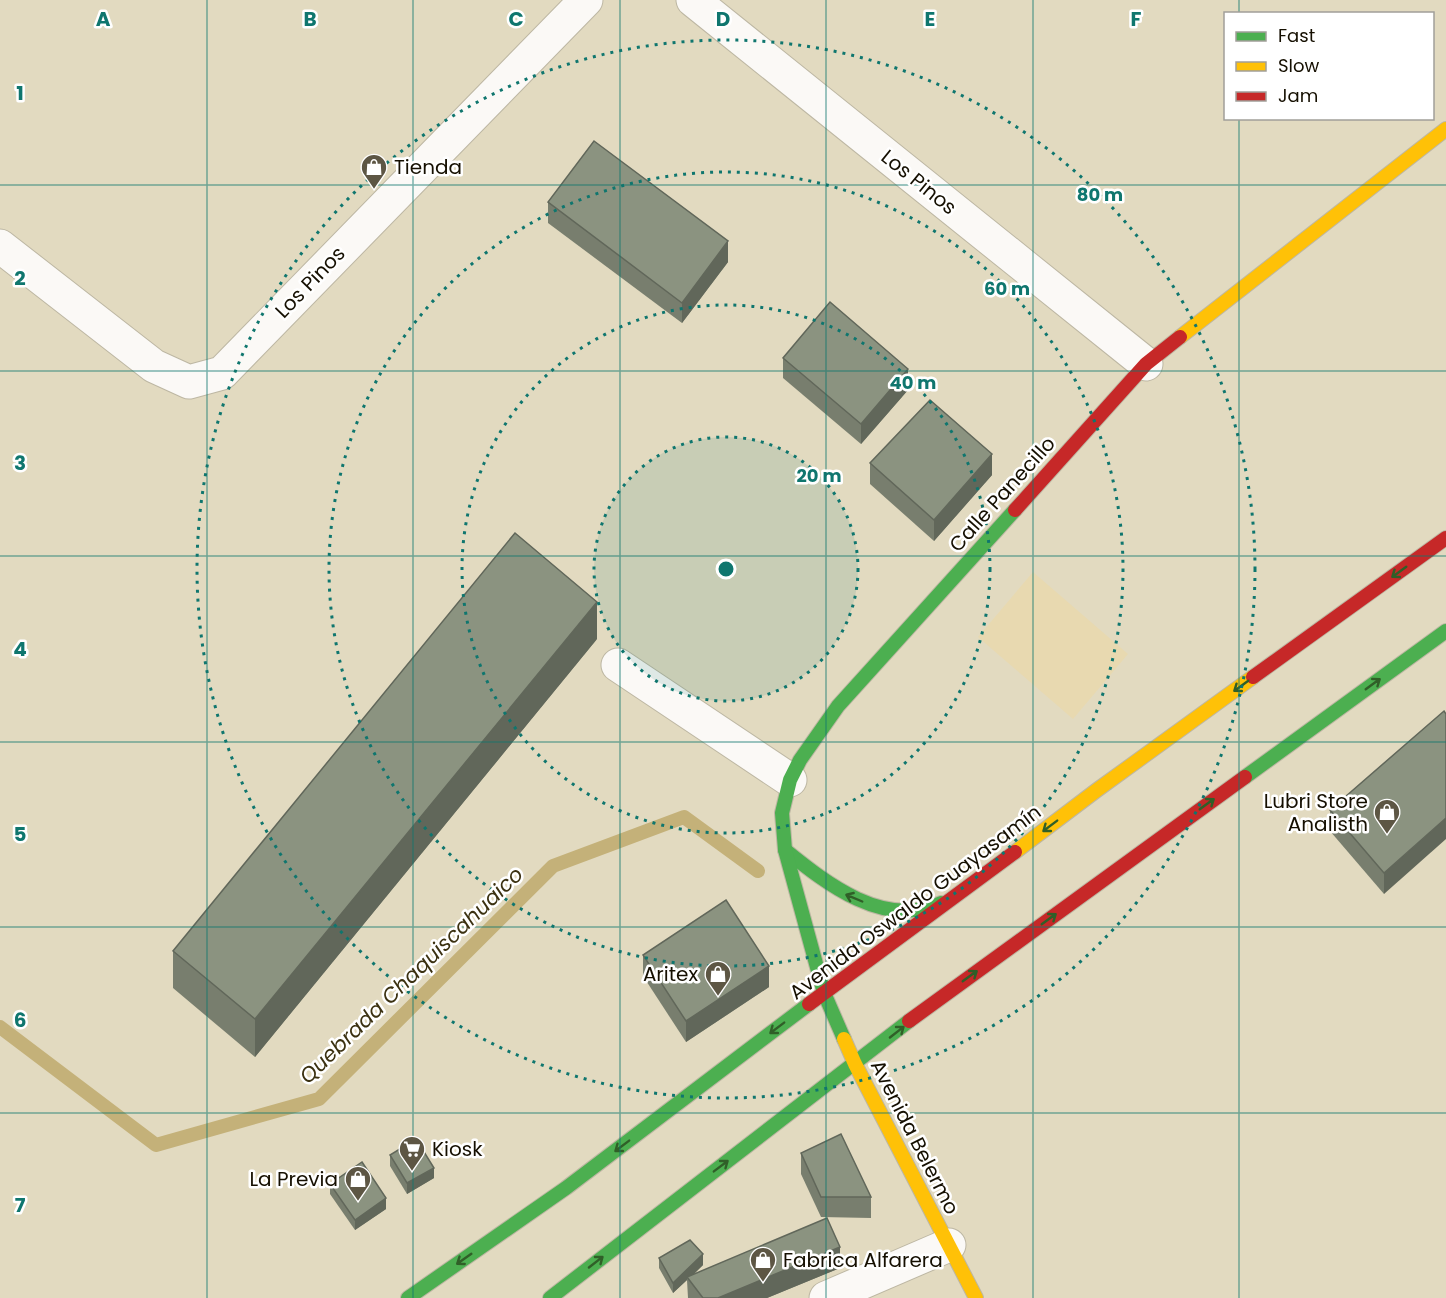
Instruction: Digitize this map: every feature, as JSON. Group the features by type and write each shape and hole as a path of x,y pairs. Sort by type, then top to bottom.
{"main road":[{"name":"Calle Panecillo","path":"824,993 785,850 782,813 790,780 800,760 838,706 1146,364 1446,129"},
{"name":"Avenida Oswaldo Guayasamín","path":"408,1298 566,1188 1097,790 1446,538"},
{"path":"550,1298 938,999 1446,631"},
{"path":"785,850 812,873 844,893 876,907 906,911 933,907 968,887"},
{"name":"Avenida Belermo","path":"824,993 855,1064 976,1298"}],"street":[{"name":"Los Pinos","path":"0,246 154,366 189,382 222,373 586,0"},
{"name":"Los Pinos","path":"693,0 1146,364"},
{"path":"618,665 790,780"},
{"path":"826,1298 949,1245"}],"shaded area":[{"path":"1033,572 1128,654 1073,719 978,637"}],"building":[{"path":"594,141 728,241 682,303 548,202"},
{"path":"830,302 908,369 861,424 783,358"},
{"path":"930,400 992,454 934,520 870,463"},
{"path":"515,533 597,602 255,1019 173,951"},
{"path":"1444,711 1446,714 1446,818 1384,873 1330,810"},
{"path":"726,900 769,966 686,1021 643,955"},
{"path":"841,1134 871,1197 821,1197 801,1153"},
{"path":"416,1139 434,1168 407,1183 390,1155"},
{"name":"La Previa","path":"362,1162 386,1198 355,1220 330,1184"},
{"path":"827,1218 840,1247 718,1298 703,1298 687,1277"},
{"path":"690,1240 703,1254 673,1283 659,1258"}],"waterway":[{"name":"Quebrada Chaquiscahuaico","path":"0,1027 156,1145 319,1099 553,866 684,817 758,871"}],"traffic: fast":[{"path":"844,1039 824,993 785,850 782,813 790,780 800,760 838,706 1015,510"},
{"path":"1245,777 1446,631"},
{"path":"785,850 838,889 878,907 920,910 941,903"},
{"path":"408,1298 566,1188 809,1004"},
{"path":"550,1298 909,1021"}],"traffic: slow":[{"path":"1180,337 1446,129"},
{"path":"1015,852 1253,677"},
{"path":"844,1039 976,1298"}],"traffic: jam":[{"path":"1015,510 1146,364 1180,337"},
{"path":"1253,677 1446,538"},
{"path":"909,1021 1245,777"},
{"path":"809,1004 1015,852"}],"place":[{"name":"Tienda","path":"374,190"},
{"name":"Lubri Store Analisth","path":"1387,835"},
{"name":"Aritex","path":"718,997"},
{"name":"Kiosk","path":"412,1172"},
{"name":"La Previa","path":"358,1202"},
{"name":"Fabrica Alfarera","path":"763,1283"}]}
